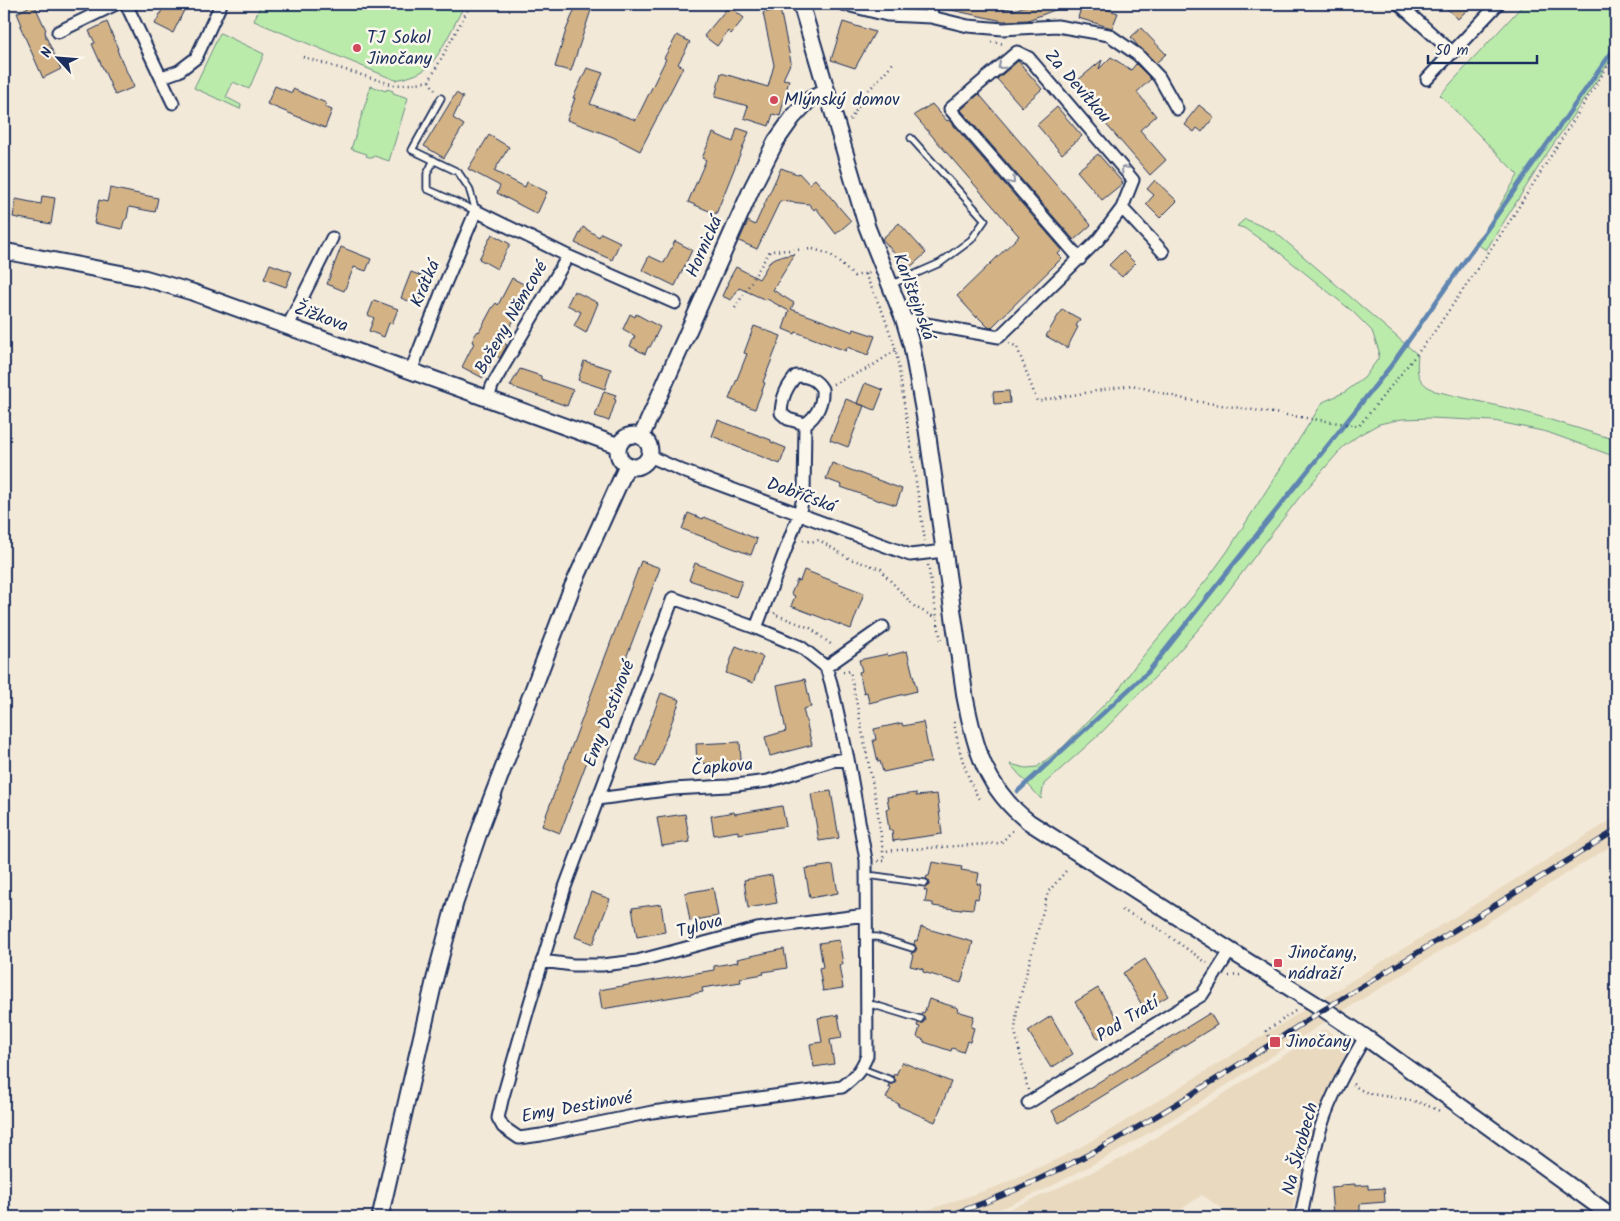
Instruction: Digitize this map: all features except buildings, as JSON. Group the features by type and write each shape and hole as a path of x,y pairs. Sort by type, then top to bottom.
{"street":[{"path":"58,32 116,4"},
{"path":"126,4 162,77 173,104"},
{"path":"162,77 179,72 196,58 221,4"},
{"name":"Karlštejnská","path":"802,4 867,227 904,320 912,347 927,430 964,697 972,733 987,774 1018,814 1029,822 1365,1037 1613,1217"},
{"path":"843,4 887,15 931,17 968,26 1003,29 1057,26 1109,35 1138,55 1159,77 1177,109"},
{"path":"931,17 932,4"},
{"path":"1399,4 1453,53"},
{"path":"1428,79 1498,4"},
{"name":"Za Devítkou","path":"999,337 1080,259 1098,240 1122,208 1133,180 1029,58 1017,52 950,109 1080,259"},
{"name":"Hornická","path":"642,437 764,163 776,141 793,117 809,100 827,91"},
{"path":"1122,208 1163,252"},
{"name":"Boženy Němcové","path":"476,212 568,256 675,303"},
{"name":"Krátká","path":"411,371 442,291 476,212"},
{"path":"288,326 332,238"},
{"name":"Žižkova","path":"4,251 144,278 192,292 618,446"},
{"name":"Boženy Němcové","path":"488,399 492,386 568,256"},
{"path":"904,320 999,337"},
{"path":"756,628 799,514 804,495 805,424 816,414 823,398 822,388 813,379 805,376 796,376 787,387 782,401 781,413 788,419 805,424"},
{"path":"630,436 642,437 649,445 650,456 643,465 632,468 627,466 619,458 618,446 625,438 630,436"},
{"name":"Dobříčská","path":"650,456 683,471 910,555 944,551"},
{"path":"380,1217 435,978 455,903 483,821 571,590 627,466"},
{"name":"Emy Destinové","path":"826,667 801,647 756,628 673,598 565,887 498,1118 503,1128 519,1138 652,1112 842,1087 862,1069"},
{"path":"862,1069 867,1056 866,860 848,759 832,682 826,667 883,627"},
{"name":"Čapkova","path":"597,799 673,789 728,786 768,781 832,761 848,759"},
{"name":"Tylova","path":"542,961 573,965 602,965 637,961 757,929 866,915"},
{"name":"Pod Tratí","path":"1028,1098 1202,995 1230,951"},
{"name":"Na Škrobech","path":"1301,1217 1322,1126 1338,1085 1365,1037"}],"lane":[{"path":"441,98 412,150 458,172 469,188 476,212"},
{"path":"887,278 940,263 971,240 985,220 911,138"},
{"path":"434,160 427,174 426,189 476,212"},
{"path":"866,876 925,883"},
{"path":"866,937 877,937 912,948"},
{"path":"867,1005 874,1005 920,1019"},
{"path":"862,1069 891,1080"}],"path":[{"path":"303,57 394,85 429,81 471,4"},
{"path":"985,42 1010,45"},
{"path":"999,337 1017,347 1037,401 1132,385 1188,400 1359,426 1432,335 1506,227 1616,53"},
{"path":"841,140 853,113 869,90 894,62"},
{"path":"735,308 770,251 813,249 830,254 854,276 865,274 887,278"},
{"path":"865,274 883,313 896,350 926,545"},
{"path":"822,388 869,368 896,350"},
{"path":"790,536 810,542 819,540 850,560 881,569 915,607 937,618"},
{"path":"778,605 774,614 810,628 832,645 829,649"},
{"path":"839,673 850,671 877,806 884,861 866,860"},
{"path":"883,851 1001,842 1013,830"},
{"path":"1028,1098 1015,1031 1018,1008 1048,892 1066,871"},
{"path":"1122,910 1156,927 1225,976 1246,975"},
{"path":"1269,1036 1266,1031 1301,1006"},
{"path":"1338,1085 1347,1081 1365,1092 1408,1099 1431,1107 1448,1116"}],"shaded area":[{"path":"1616,817 1616,843 1120,1150 1046,1189 977,1217 907,1217 996,1187 1068,1154 1109,1131"},
{"path":"1325,1029 1355,1049 1333,1082 1314,1124 1293,1206 1293,1217 1235,1217 1202,1195 1170,1217 991,1216 1036,1198 1125,1157"}],"green space":[{"name":"TJ Sokol Jinočany","path":"261,4 465,4 432,63 420,73 395,80 254,21"},
{"path":"1524,4 1616,4 1616,52 1548,152 1486,250 1474,242 1485,230 1518,175 1440,95"},
{"path":"220,33 264,54 249,89 233,82 226,97 241,105 240,109 194,88"},
{"path":"371,86 386,91 387,89 408,98 389,161 374,156 373,158 366,156 367,154 351,149"},
{"path":"1245,219 1275,232 1418,355 1417,367 1419,376 1429,388 1528,413 1616,440 1616,457 1547,432 1494,421 1430,418 1402,419 1379,424 1359,435 1343,447 1298,499 1204,623 1160,672 1101,733 1044,784 1041,799 1010,764 1026,768 1037,767 1063,747 1120,688 1134,667 1208,578 1227,552 1323,402 1345,392 1364,378 1378,359 1379,351 1372,331 1352,311 1280,253 1244,228 1237,226"}],"waterway":[{"path":"1018,791 1148,672 1390,367 1616,46"}],"railway":[{"path":"944,1217 1044,1177 1140,1126 1323,1010 1616,830"}],"place":[{"name":"TJ Sokol Jinočany","path":"357,48"},
{"name":"Mlýnský domov","path":"774,100"},
{"name":"Jinočany, nádraží","path":"1278,963"},
{"name":"Jinočany","path":"1275,1042"}]}
